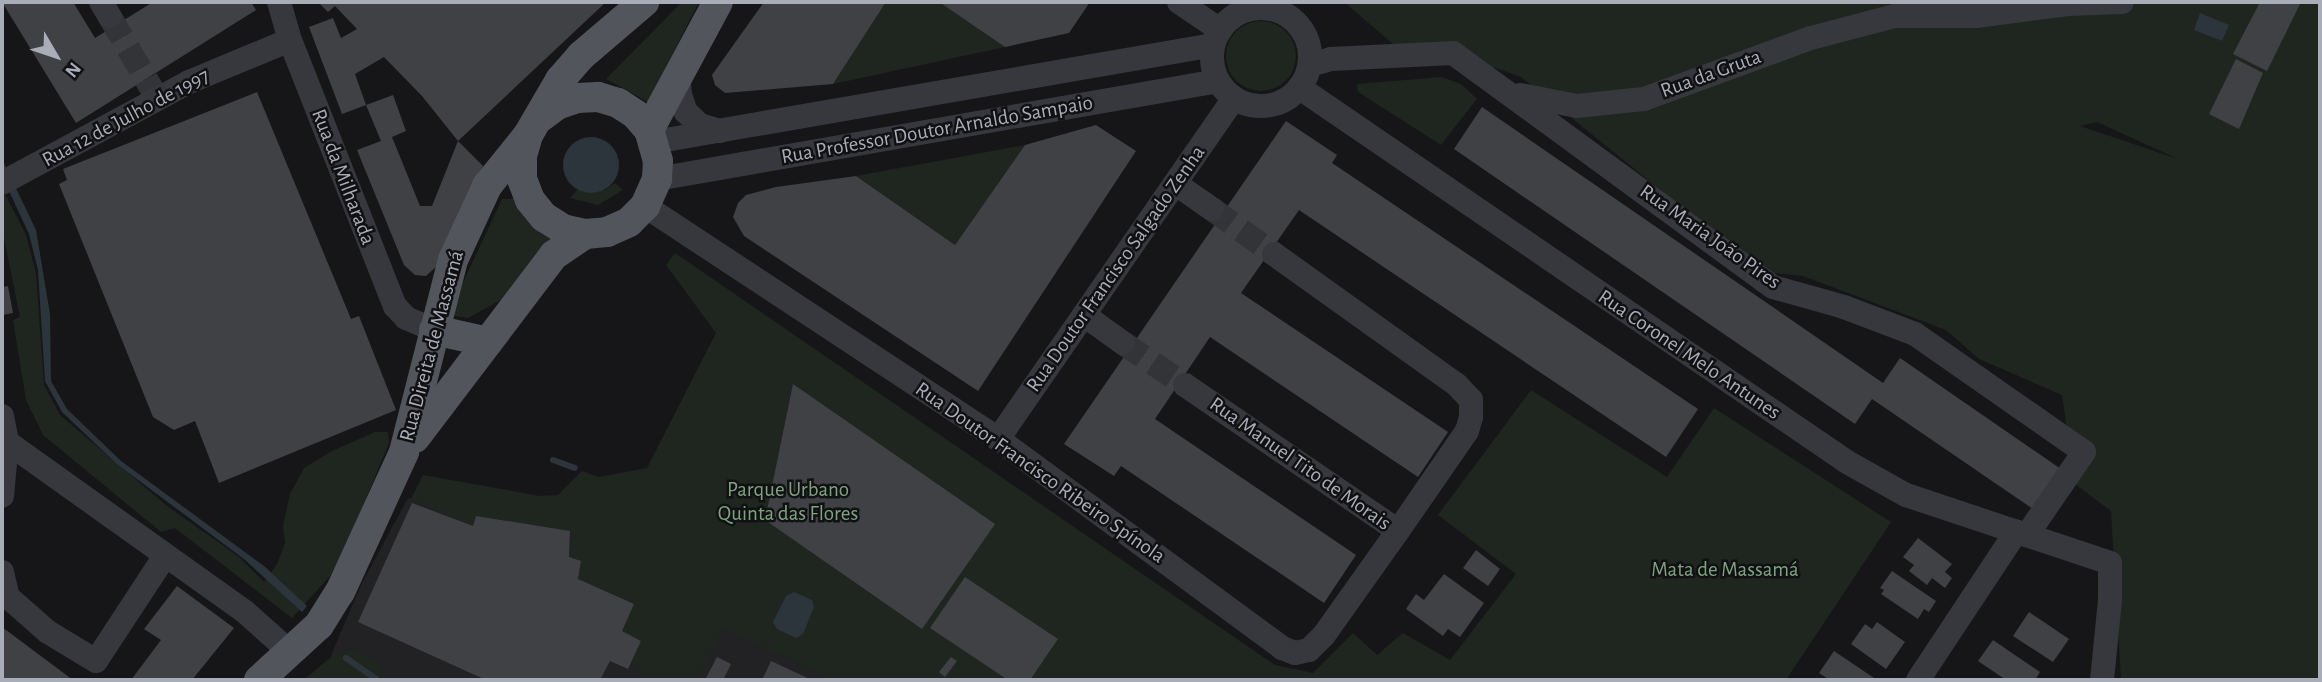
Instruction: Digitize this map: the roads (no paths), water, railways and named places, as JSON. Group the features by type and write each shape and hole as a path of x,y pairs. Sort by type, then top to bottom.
{"main road":[{"name":"Rua Direita de Massamá","path":"645,2 582,55 561,80 534,127 522,156 522,179 530,200 554,223 585,234 607,232 629,222 651,193"},
{"path":"651,193 658,160 652,136 678,75 718,2"},
{"name":"Rua Direita de Massamá","path":"259,680 319,625 334,603 404,452 457,248 487,186 534,127 557,105 577,98 598,97 618,103 635,114 652,136"},
{"name":"Rua Direita de Massamá","path":"404,452 554,256 585,234"},
{"path":"434,330 488,342"}],"street":[{"name":"Rua da Milharada","path":"279,2 290,40 395,306 406,318 434,330"},
{"path":"1179,2 1216,37"},
{"name":"Rua da Gruta","path":"1310,65 1331,60 1453,53 1513,94 1577,106 1644,99 1811,38 1895,16 1976,16 2068,4 2122,2"},
{"path":"1261,7 1295,9 1307,39 1310,65 1300,88 1289,98 1269,105 1247,104 1226,90 1211,57 1216,37 1231,18 1245,10 1261,7"},
{"name":"Rua Professor Doutor Arnaldo Sampaio","path":"652,136 720,131 1216,37"},
{"name":"Rua 12 de Julho de 1997","path":"2,183 189,82 290,40"},
{"path":"678,75 680,95 686,112 700,125 720,131"},
{"name":"Rua Coronel Melo Antunes","path":"1300,88 1847,462 1906,495 2110,563 2110,600 2102,680"},
{"name":"Rua Professor Doutor Arnaldo Sampaio","path":"651,193 1226,90"},
{"name":"Rua Doutor Francisco Salgado Zenha","path":"998,439 1176,184 1226,90"},
{"name":"Rua Maria João Pires","path":"1513,94 1773,287 1844,307 1915,334 2084,452 2021,534"},
{"path":"1176,184 1212,209"},
{"name":"Rua Doutor Francisco Ribeiro Spínola","path":"651,193 998,439 1282,648 1295,653 1309,650 1324,635 1398,531"},
{"name":"Rua Manuel Tito de Morais","path":"1185,385 1398,531 1467,431 1471,417 1471,400 1457,385 1274,254"},
{"path":"1084,315 1123,342"},
{"path":"2,416 2,496"},
{"path":"4,442 244,611 290,652"},
{"path":"1918,680 2021,534"},
{"path":"2,572 8,597 48,632 96,662 164,556"}],"waterway":[{"path":"553,460 575,468"},
{"path":"346,658 377,680"}],"tunnel":[{"path":"110,17 157,98"},
{"path":"1212,209 1274,254"},
{"path":"1123,343 1185,385"}],"park label":[{"name":"Parque Urbano Quinta das Flores","path":"788,502"},
{"name":"Mata de Massamá","path":"1725,570"}]}
